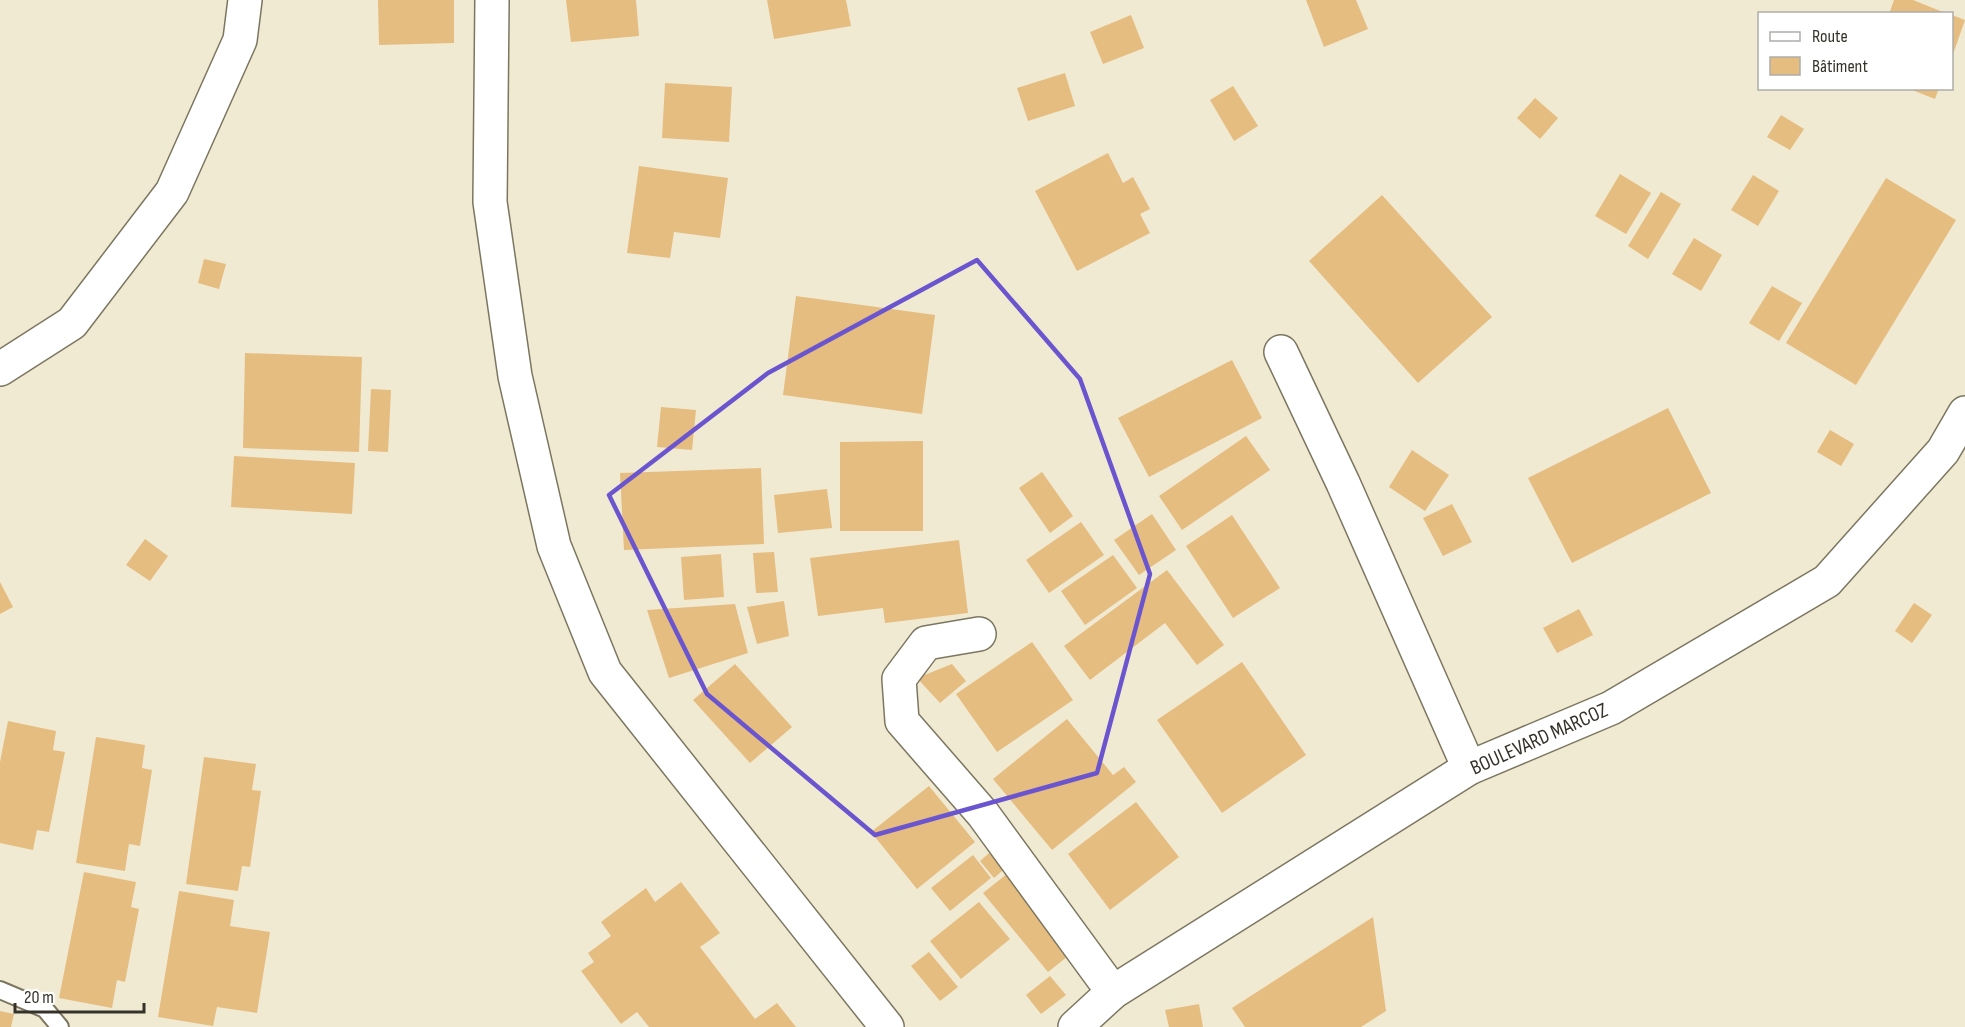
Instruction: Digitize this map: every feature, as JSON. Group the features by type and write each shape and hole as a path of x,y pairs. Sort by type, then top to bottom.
{"street":[{"path":"0,369 72,323 172,192 240,40 245,0"},
{"path":"492,0 490,202 515,376 554,546 605,672 887,1027"},
{"path":"1281,352 1343,483 1469,768"},
{"name":"BOULEVARD MARCOZ","path":"1075,1027 1113,992 1469,768 1611,708 1827,581 1943,451 1965,412"},
{"path":"979,634 926,643 899,678 902,721 982,814 1113,992"}],"lane":[{"path":"0,990 45,1009 60,1027"}],"highlighted area":[{"path":"977,260 1080,379 1150,574 1097,773 875,835 707,694 609,495 768,373"}],"building":[{"path":"378,0 454,0 454,43 379,45"},
{"path":"566,0 636,0 639,36 571,42"},
{"path":"767,0 846,0 851,26 774,39"},
{"path":"1306,0 1356,0 1368,29 1324,47"},
{"path":"1894,0 1913,0 1943,12 1890,12"},
{"path":"1131,15 1144,48 1103,64 1090,32"},
{"path":"1953,15 1965,20 1953,54"},
{"path":"1065,73 1075,106 1028,121 1017,88"},
{"path":"665,83 732,87 729,142 662,138"},
{"path":"1233,86 1258,126 1234,141 1210,100"},
{"path":"1912,90 1938,90 1935,99"},
{"path":"1535,98 1558,118 1540,139 1517,118"},
{"path":"1781,115 1804,129 1790,150 1767,137"},
{"path":"1108,153 1123,183 1133,177 1150,209 1140,214 1150,233 1077,271 1035,191"},
{"path":"639,166 728,178 720,238 674,232 670,258 627,253"},
{"path":"1620,174 1651,193 1626,234 1595,216"},
{"path":"1753,175 1779,191 1758,226 1731,210"},
{"path":"1886,178 1956,220 1856,385 1786,343"},
{"path":"1661,192 1681,204 1648,259 1628,246"},
{"path":"1382,195 1492,317 1418,383 1309,261"},
{"path":"1694,238 1722,255 1701,291 1672,274"},
{"path":"204,259 226,264 219,289 198,283"},
{"path":"1772,286 1802,303 1779,341 1749,323"},
{"path":"796,296 935,315 922,414 783,395"},
{"path":"245,353 362,357 359,452 243,448"},
{"path":"1232,360 1262,418 1149,477 1118,418"},
{"path":"371,389 391,390 388,452 368,451"},
{"path":"661,407 696,410 692,450 657,447"},
{"path":"1668,408 1711,493 1572,563 1528,478"},
{"path":"1830,430 1854,444 1841,466 1817,452"},
{"path":"1246,436 1270,470 1182,530 1159,496"},
{"path":"923,441 923,531 840,531 840,442"},
{"path":"1412,450 1449,475 1425,511 1389,487"},
{"path":"234,456 355,463 352,514 231,507"},
{"path":"761,468 764,544 624,550 620,473"},
{"path":"1042,472 1073,516 1050,533 1019,488"},
{"path":"827,489 832,528 778,533 774,495"},
{"path":"1452,504 1472,542 1443,556 1423,518"},
{"path":"1152,514 1176,550 1139,575 1114,540"},
{"path":"1232,515 1280,588 1233,618 1186,546"},
{"path":"1081,522 1104,555 1049,593 1026,560"},
{"path":"145,539 168,556 150,581 126,565"},
{"path":"959,540 968,613 885,623 883,608 818,616 810,558"},
{"path":"774,552 778,592 756,593 753,553"},
{"path":"721,554 724,597 684,600 681,557"},
{"path":"1113,555 1137,588 1085,625 1061,591"},
{"path":"1167,570 1224,645 1197,665 1165,623 1090,680 1064,646"},
{"path":"0,582 13,607 0,614"},
{"path":"784,601 789,636 757,644 747,607"},
{"path":"1914,603 1932,615 1912,643 1895,631"},
{"path":"735,604 748,653 669,678 647,610"},
{"path":"1579,609 1593,635 1557,653 1543,628"},
{"path":"1032,642 1073,700 997,752 956,694"},
{"path":"1242,662 1306,755 1222,813 1157,720"},
{"path":"735,664 792,727 750,763 693,700"},
{"path":"952,664 966,681 940,703 917,678"},
{"path":"1067,719 1113,775 1124,767 1136,782 1052,850 993,779"},
{"path":"8,721 56,731 53,750 65,752 49,832 37,830 33,850 0,843 0,762"},
{"path":"96,737 145,745 142,768 152,770 140,846 129,844 125,871 76,863"},
{"path":"204,757 256,764 252,790 261,791 250,867 242,866 238,891 186,884"},
{"path":"929,786 975,842 917,889 871,832"},
{"path":"1136,802 1179,857 1110,910 1068,854"},
{"path":"995,848 1009,865 994,878 980,861"},
{"path":"973,855 991,878 950,911 931,888"},
{"path":"1013,869 1077,949 1048,972 983,893"},
{"path":"84,872 136,882 131,907 139,909 125,982 117,980 112,1008 59,998"},
{"path":"681,882 720,933 700,947 755,1019 777,1003 796,1027 649,1027 637,1012 621,1024 581,971 594,962 588,953 611,936 601,922 646,888 655,902"},
{"path":"179,891 234,900 230,926 270,932 257,1013 217,1007 213,1026 158,1017"},
{"path":"979,902 1010,939 961,979 930,941"},
{"path":"1373,917 1386,1011 1361,1027 1245,1027 1232,1008"},
{"path":"929,952 958,987 940,1001 911,966"},
{"path":"1050,976 1066,995 1041,1014 1026,995"},
{"path":"1199,1004 1203,1027 1169,1027 1165,1010"},
{"path":"0,1011 14,1014 11,1027 0,1027"}]}
